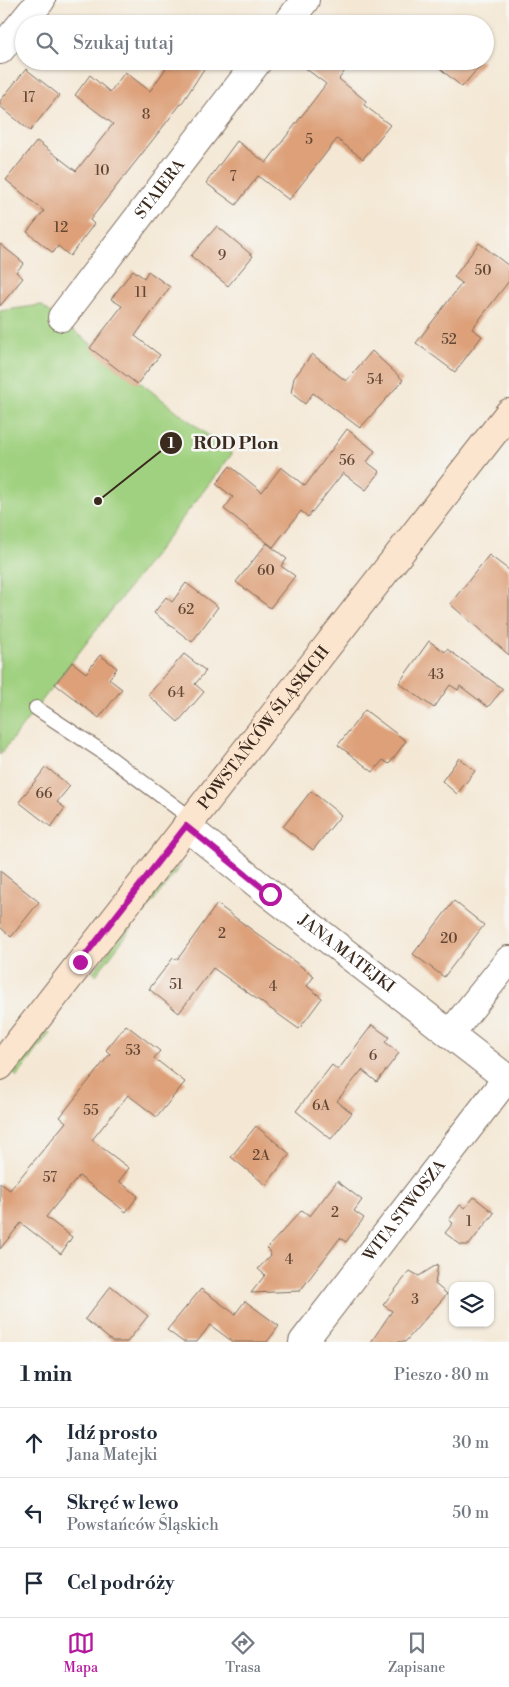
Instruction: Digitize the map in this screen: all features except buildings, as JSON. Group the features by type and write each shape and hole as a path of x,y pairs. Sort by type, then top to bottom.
{"street":[{"path":"28,15 40,0"},
{"path":"294,15 305,0"},
{"path":"0,50 15,31"},
{"name":"STAIERA","path":"62,317 251,70"},
{"name":"POWSTAŃCÓW ŚLĄSKICH","path":"0,1066 509,413"},
{"name":"JANA MATEJKI","path":"189,822 270,894 508,1079"},
{"path":"450,1034 509,960"},
{"name":"WITA STWOSZA","path":"303,1342 508,1079"}],"lane":[{"path":"36,708 101,751 189,822"}],"green space":[{"path":"41,305 232,454 0,755 0,311"},
{"path":"181,865 142,916 138,914 168,875"},
{"path":"129,925 132,928 96,975 93,972"},
{"path":"47,1031 50,1033 17,1077 14,1074"}],"place":[{"name":"ROD Plon","path":"98,501"}],"route":[{"path":"80,962 186,826 270,894"}]}
